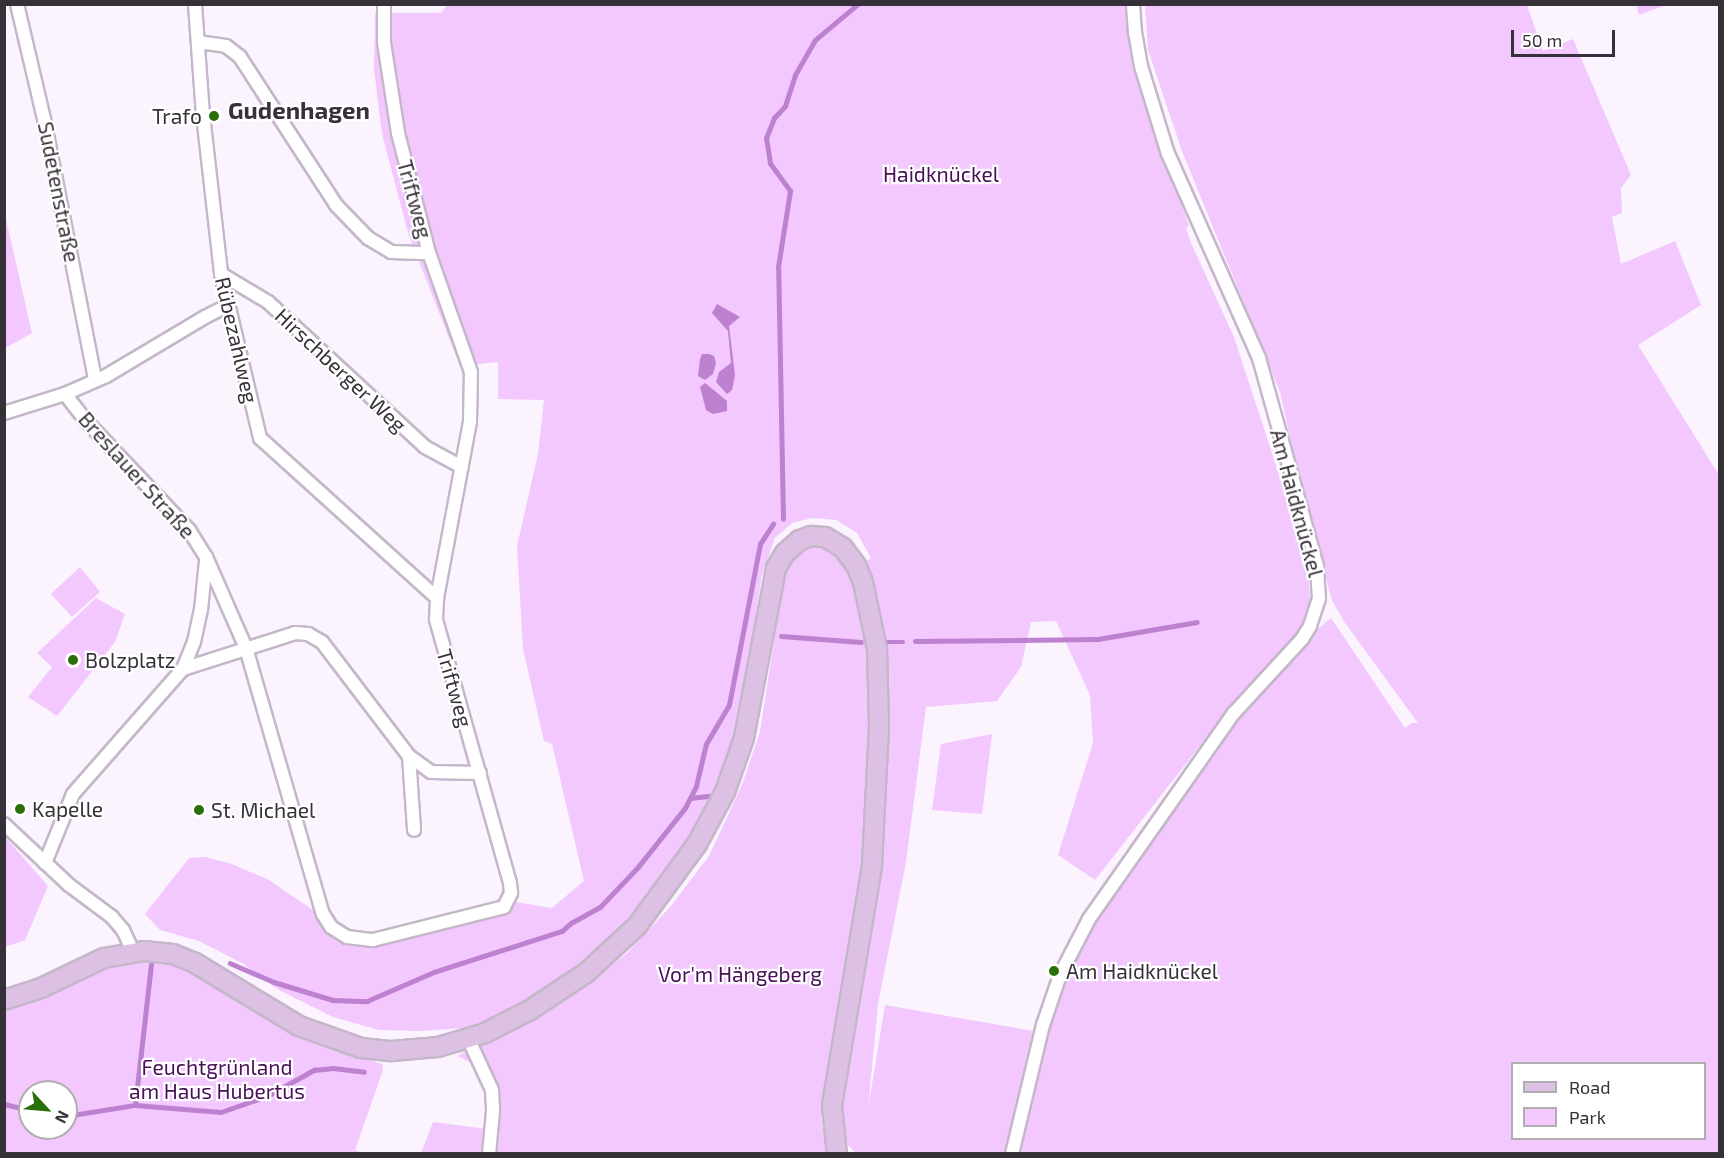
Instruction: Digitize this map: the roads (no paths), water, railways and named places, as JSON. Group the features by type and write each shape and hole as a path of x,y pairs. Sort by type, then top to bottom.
{"main road":[{"path":"4,1000 41,988 104,958 133,951 158,951 179,956 299,1026 361,1048 392,1051 426,1049 499,1027 530,1010 586,973 637,926 668,886 711,821 731,777 749,714 776,568 795,543 807,537 825,537 838,543 851,557 863,582 877,650 879,727 872,866 832,1106 837,1154"}],"street":[{"name":"Sudetenstraße","path":"17,4 61,199 95,380"},
{"name":"Rübezahlweg","path":"195,4 202,115 221,273 260,438 437,598"},
{"name":"Triftweg","path":"246,648 324,914 331,927 341,935 373,940 504,907 511,893 510,883 438,628 437,598 470,422 471,372 429,253 392,105 384,43 384,4"},
{"name":"Am Haidknückel","path":"1012,1154 1043,1024 1060,975 1089,918 1234,713 1302,639 1310,626 1319,597 1317,566 1276,426 1259,358 1168,154 1141,66 1134,33 1133,4"},
{"path":"198,42 226,46 240,57 336,205 368,238 391,252 429,253"},
{"name":"Hirschberger Weg","path":"221,273 268,302 424,447 462,467"},
{"path":"4,413 65,394 95,380 229,305"},
{"name":"Breslauer Straße","path":"65,394 102,438 189,530 206,556 246,648"},
{"name":"Breslauer Straße","path":"45,863 73,794 183,669 194,642 201,610 206,556"},
{"path":"183,669 295,633 315,636 330,652 409,756 431,772 480,773"},
{"path":"409,756 414,830"},
{"path":"4,824 69,885 112,916 123,930 133,951"},
{"path":"468,1038 492,1090 493,1117 489,1154"}],"waterway":[{"path":"783,519 778,267 790,191 770,163 766,138 774,118 785,106 795,75 815,40 858,4"},
{"path":"230,963 274,982 333,1000 367,1001 434,972 562,931 571,923 600,907 638,867 685,808 696,786 706,744 729,705 760,544 773,524"},
{"path":"915,641 1098,639 1197,622"},
{"path":"781,636 861,642"},
{"path":"886,642 903,642"},
{"path":"690,798 708,796"},
{"path":"135,1105 151,965"},
{"path":"78,1114 135,1105 221,1112 267,1096 314,1070 333,1068 364,1072"},
{"path":"4,1104 18,1107"}],"place":[{"name":"Trafo","path":"214,116"},
{"name":"Bolzplatz","path":"73,660"},
{"name":"Kapelle","path":"20,809"},
{"name":"St. Michael","path":"199,810"},
{"name":"Am Haidknückel","path":"1054,971"}],"district":[{"name":"Gudenhagen","path":"299,110"}],"park label":[{"name":"Haidknückel","path":"941,174"},
{"name":"Vor'm Hängeberg","path":"740,974"},
{"name":"Feuchtgrünland am Haus Hubertus","path":"217,1079"}]}
